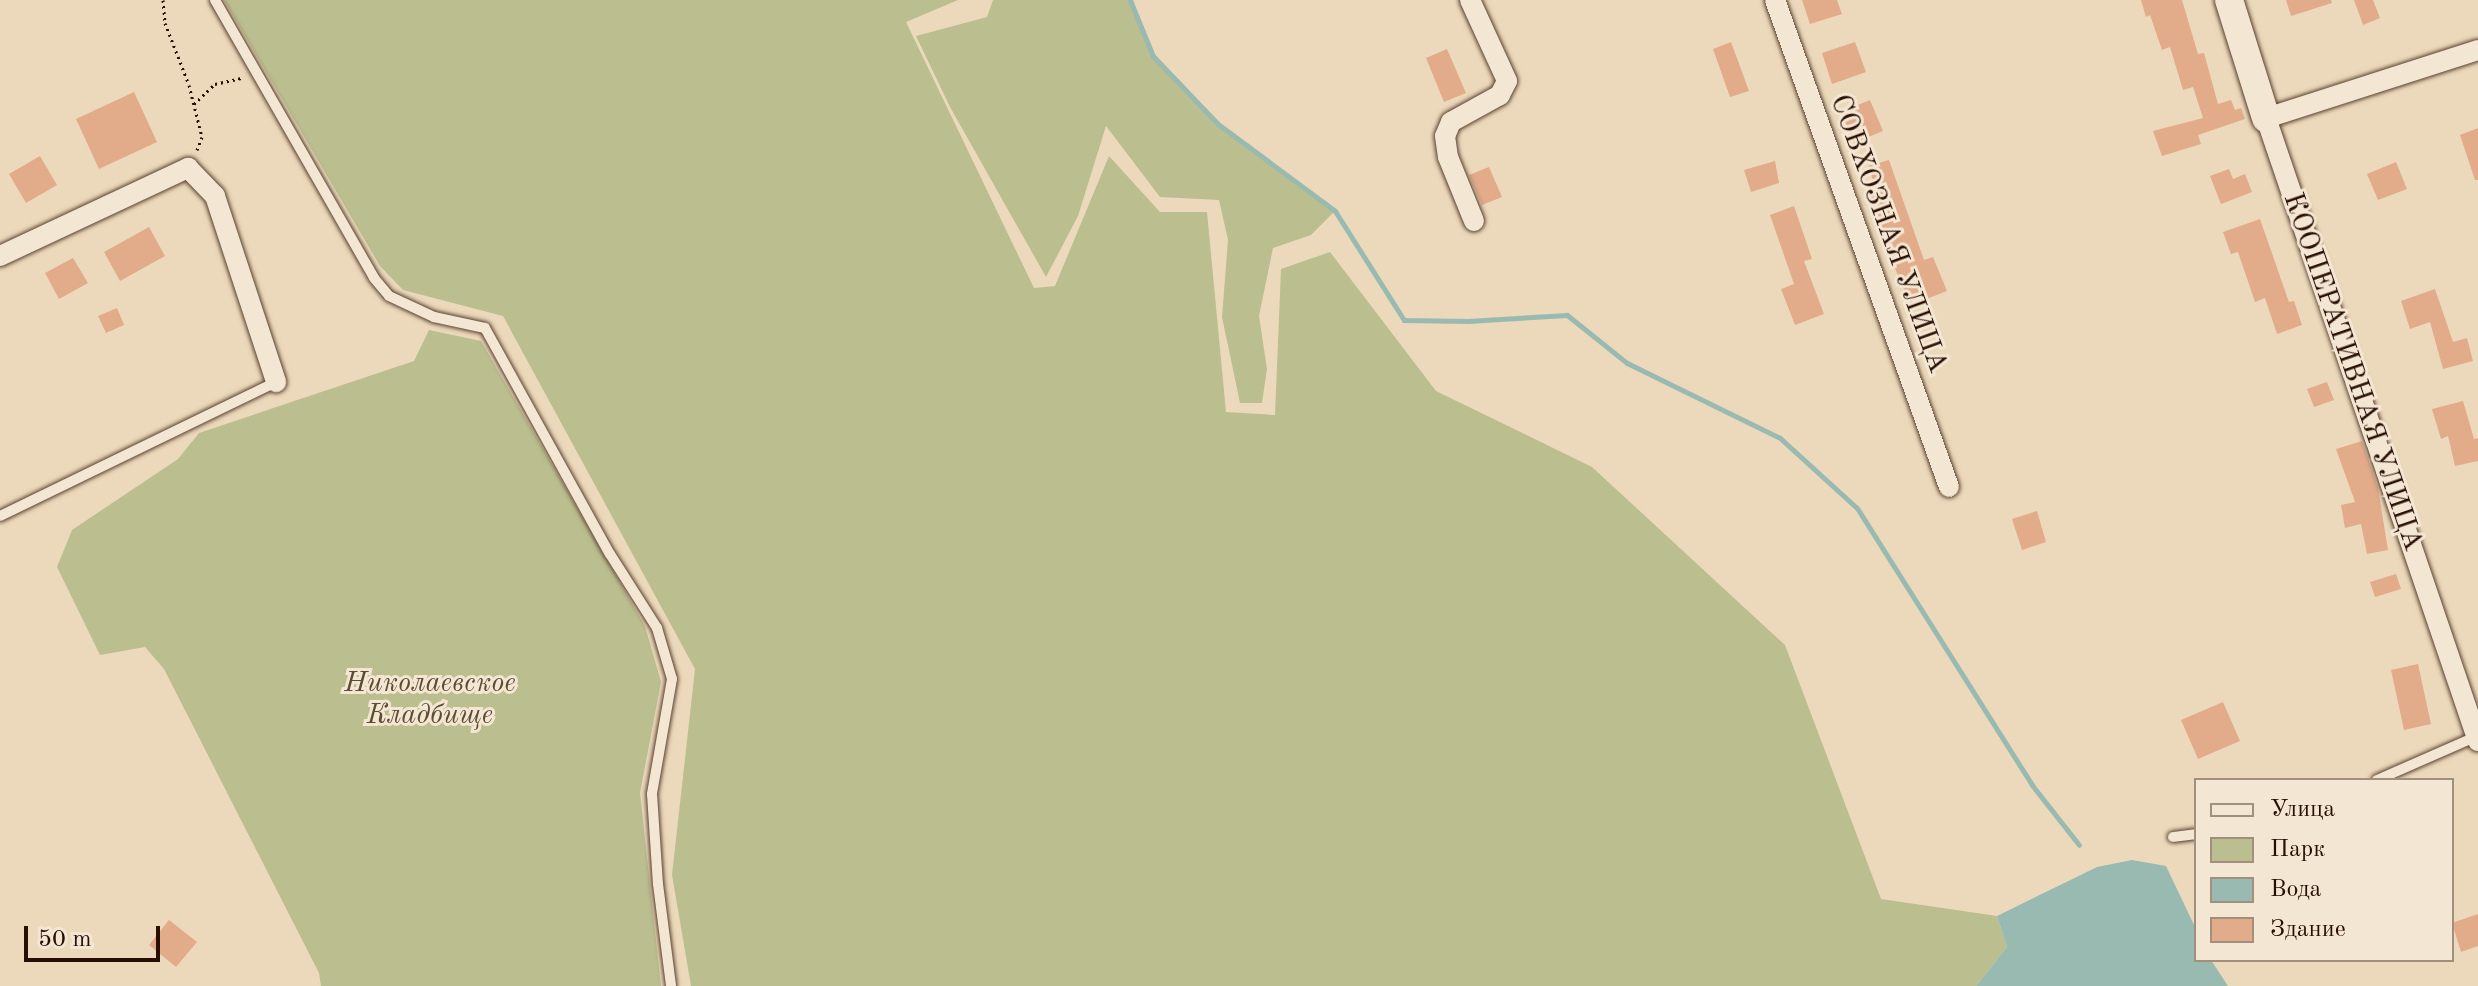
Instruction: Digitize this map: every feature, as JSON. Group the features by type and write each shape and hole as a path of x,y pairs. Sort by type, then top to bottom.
{"street":[{"path":"1470,0 1507,81 1500,95 1451,122 1445,136 1448,157 1474,221"},
{"name":"СОВХОЗНАЯ УЛИЦА","path":"1775,0 1949,487"},
{"name":"КООПЕРАТИВНАЯ УЛИЦА","path":"2229,0 2476,739"},
{"path":"2266,118 2478,50"},
{"path":"0,256 188,168 215,196 276,382"}],"lane":[{"path":"215,0 374,278 389,296 434,317 485,328 610,554 657,628 672,679 652,794 658,884 671,986"},
{"path":"0,516 276,382"},
{"path":"2382,778 2476,739"},
{"path":"2173,837 2194,834"}],"path":[{"path":"163,0 165,23 194,104 202,137 188,168"},
{"path":"194,104 215,84 242,77 261,78"}],"green space":[{"path":"224,0 958,0 906,22 1034,288 1055,286 1109,156 1160,212 1207,212 1226,412 1275,415 1281,269 1330,252 1436,391 1592,467 1785,645 1881,899 1997,916 2007,947 1976,986 691,986 672,875 695,669 503,316 403,290 380,266"},
{"path":"993,0 1130,0 1153,56 1218,124 1335,211 1311,235 1273,248 1259,316 1267,369 1262,403 1240,403 1222,317 1228,240 1219,200 1160,197 1106,126 1078,216 1046,277 950,107 916,36 987,17"},
{"name":"Николаевское Кладбище","path":"429,330 481,341 645,626 661,682 640,793 661,986 321,986 319,973 164,669 145,647 100,655 57,567 72,530 178,459 199,433 414,361"}],"water":[{"path":"2132,860 2166,866 2194,925 2194,962 2212,962 2228,986 1976,986 2007,947 1997,916 2097,867"}],"building":[{"path":"1802,0 1837,0 1842,14 1810,24"},
{"path":"2141,0 2182,0 2198,54 2204,53 2218,104 2231,100 2235,110 2241,108 2245,119 2198,135 2201,144 2162,156 2153,131 2203,118 2193,87 2183,90 2170,47 2162,50 2150,15 2146,17"},
{"path":"2286,0 2331,0 2332,3 2291,16"},
{"path":"2354,0 2373,0 2380,18 2363,25"},
{"path":"1731,42 1749,91 1730,97 1713,49"},
{"path":"1855,42 1866,72 1832,84 1822,53"},
{"path":"1447,49 1466,93 1444,102 1426,58"},
{"path":"134,92 157,142 99,169 76,119"},
{"path":"1870,100 1883,131 1854,143 1841,112"},
{"path":"2478,128 2478,180 2475,180 2460,135"},
{"path":"40,156 57,185 26,203 9,174"},
{"path":"1889,160 1924,260 1933,257 1947,291 1911,305 1886,248 1867,182 1873,180 1868,166"},
{"path":"1775,161 1779,183 1751,192 1744,170"},
{"path":"2396,162 2407,189 2378,200 2367,174"},
{"path":"1489,167 1502,197 1482,205 1469,175"},
{"path":"2229,169 2233,179 2245,174 2252,192 2221,204 2210,176"},
{"path":"1794,206 1812,259 1804,261 1824,314 1795,325 1781,289 1794,284 1770,215"},
{"path":"2260,219 2289,302 2294,301 2302,325 2277,334 2265,298 2255,302 2238,252 2231,254 2223,232"},
{"path":"149,227 165,256 120,281 104,252"},
{"path":"73,258 88,283 59,299 45,273"},
{"path":"2435,289 2453,342 2467,338 2473,361 2443,369 2430,322 2410,329 2401,301"},
{"path":"117,308 124,325 106,333 98,316"},
{"path":"2327,382 2334,400 2314,407 2307,389"},
{"path":"2463,401 2474,439 2478,438 2478,461 2455,466 2448,436 2441,439 2432,409"},
{"path":"2362,441 2378,488 2388,550 2367,554 2361,524 2345,528 2341,505 2355,502 2336,449"},
{"path":"2037,511 2046,542 2022,550 2012,519"},
{"path":"2396,574 2401,589 2375,597 2370,582"},
{"path":"2418,664 2431,724 2404,730 2391,670"},
{"path":"2223,702 2240,741 2198,759 2181,720"},
{"path":"2478,914 2478,946 2461,952 2454,922"},
{"path":"169,920 197,942 176,967 149,945"}],"waterway":[{"path":"1130,0 1153,56 1218,124 1335,211 1404,320 1468,321 1567,315 1627,363 1780,438 1857,508 2032,785 2079,845"}]}
